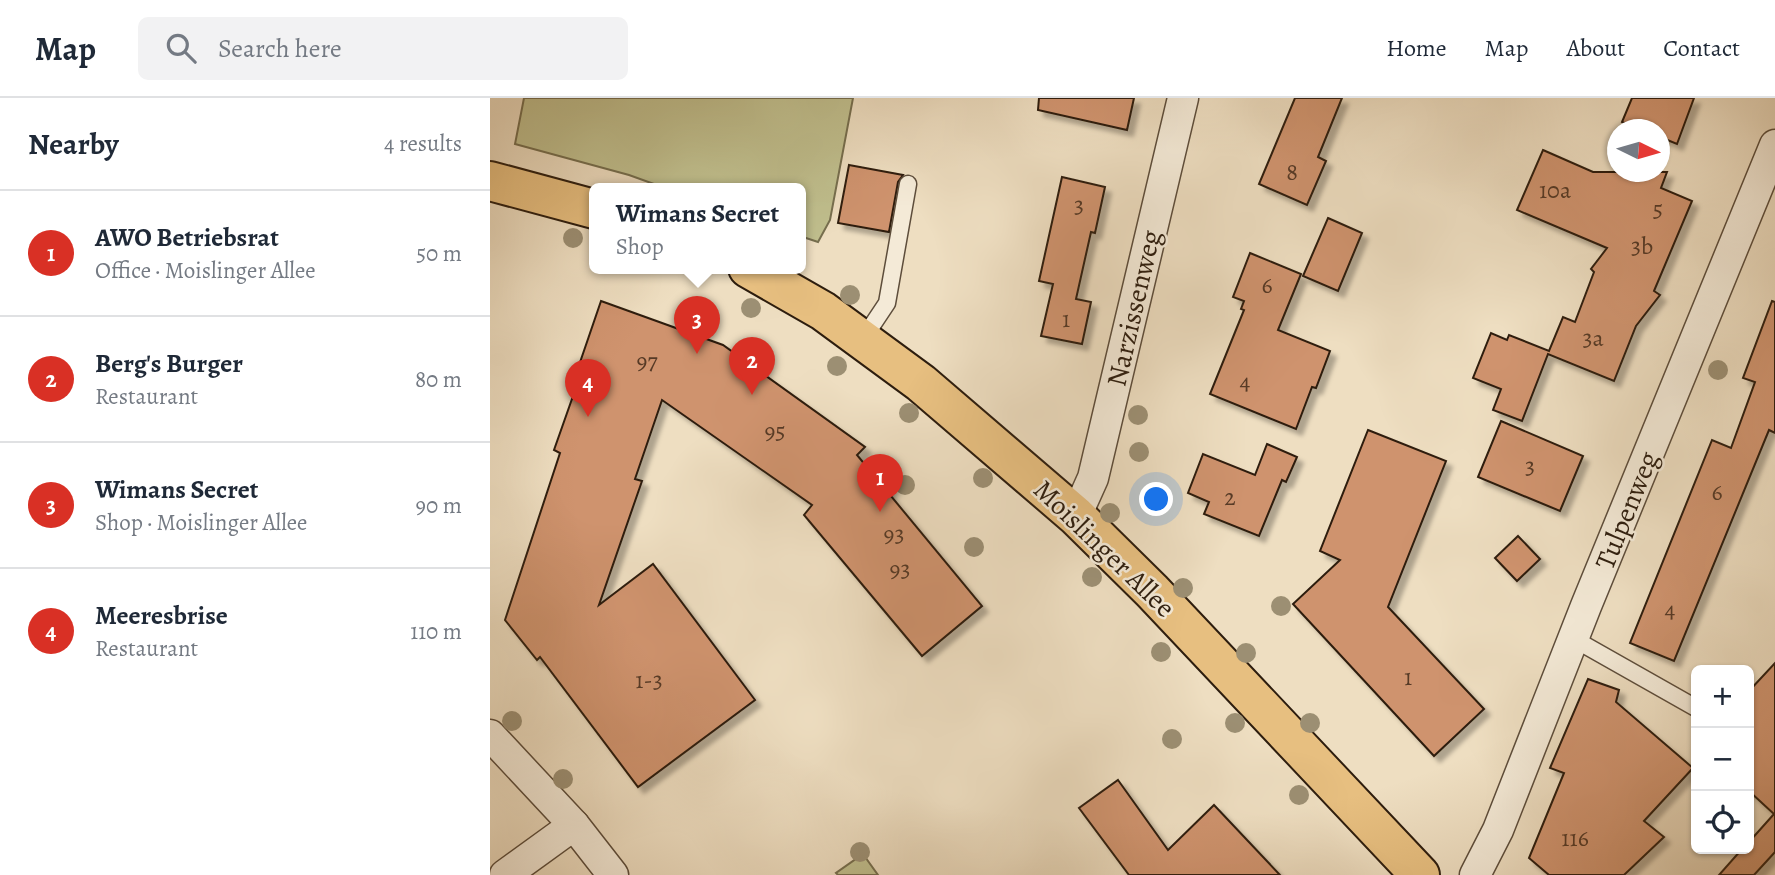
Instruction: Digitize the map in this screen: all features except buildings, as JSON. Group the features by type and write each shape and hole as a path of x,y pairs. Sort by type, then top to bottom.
{"main road":[{"path":"490,181 589,208"},
{"name":"Moislinger Allee","path":"759,274 824,311 921,383 1076,516 1152,591 1420,875"}],"street":[{"name":"Narzissenweg","path":"1076,516 1093,478 1183,98"},
{"name":"Tulpenweg","path":"1475,875 1498,830 1775,145"},
{"path":"490,735 574,825 613,875"},
{"path":"505,875 574,825"}],"lane":[{"path":"863,339 887,303 908,184"},
{"path":"1574,639 1691,705"}],"shaded area":[{"path":"524,98 853,98 830,220 818,242 806,238 806,183 651,183 515,144"},
{"path":"863,854 878,875 836,873"}],"place":[{"name":"Wimans Secret","path":"697,354"},
{"name":"Berg's Burger","path":"752,395"},
{"name":"Meeresbrise","path":"588,417"},
{"name":"AWO Betriebsrat","path":"880,512"}]}
